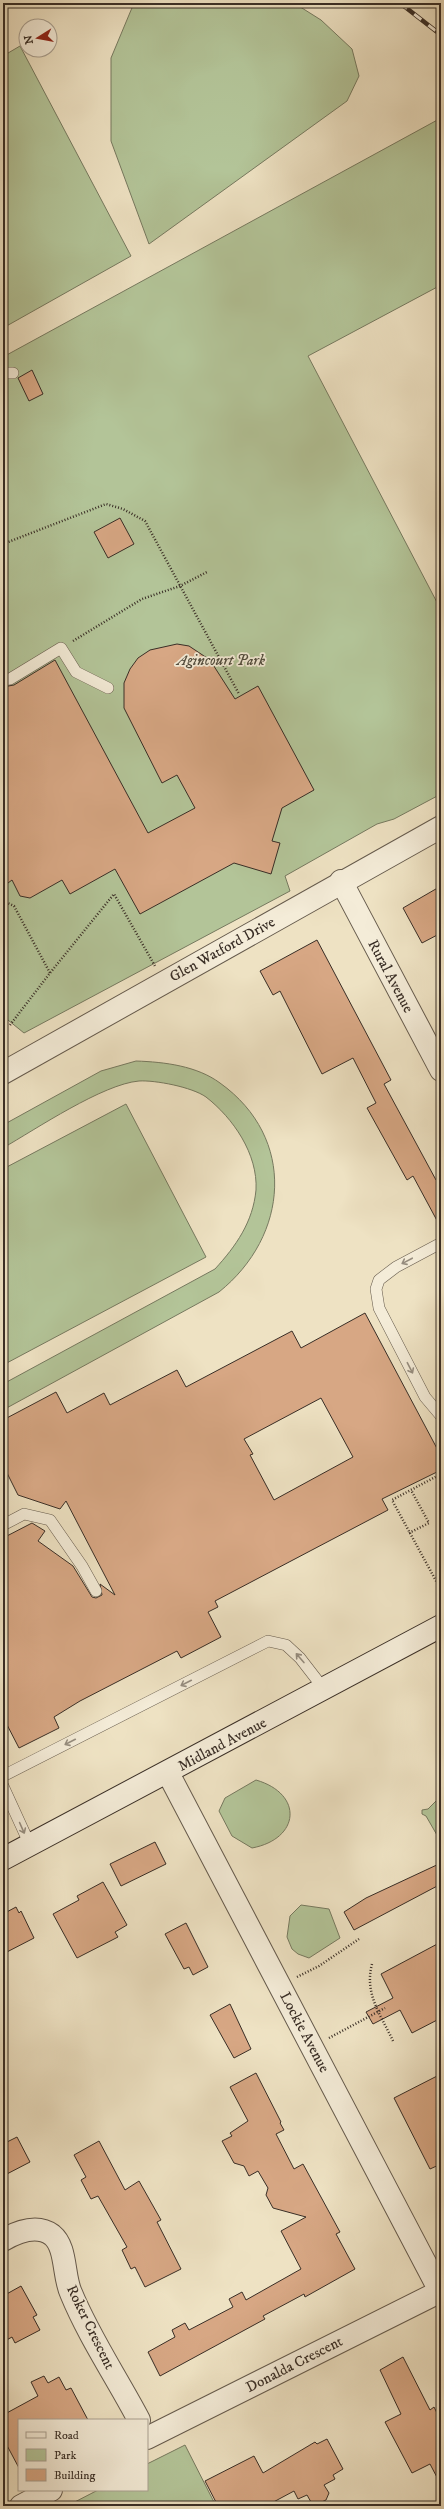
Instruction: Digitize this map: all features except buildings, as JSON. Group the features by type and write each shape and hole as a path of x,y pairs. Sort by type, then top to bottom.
{"street":[{"name":"Glen Watford Drive","path":"3,1073 341,881 441,827"},
{"name":"Rural Avenue","path":"341,881 441,1070"},
{"name":"Midland Avenue","path":"3,1859 168,1773 441,1627"},
{"name":"Lockie Avenue","path":"168,1773 441,2292"},
{"name":"Roker Crescent","path":"3,2240 16,2233 36,2229 52,2235 59,2246 70,2292 138,2419"},
{"name":"Donalda Crescent","path":"148,2437 441,2292"},
{"path":"21,2506 49,2491"}],"lane":[{"path":"3,680 10,679 61,648 76,672 108,688"},
{"path":"441,1243 390,1271 379,1280 376,1289 379,1308 425,1398 441,1416"},
{"path":"3,1525 24,1514 50,1520 96,1591"},
{"path":"3,1776 268,1641 286,1645 300,1658 324,1689"},
{"path":"3,1786 30,1845"}],"path":[{"path":"3,544 106,504 123,509 145,521 239,694"},
{"path":"61,648 142,599 180,586 207,572"},
{"path":"10,1025 114,894 164,982"},
{"path":"3,901 14,906 50,973"},
{"path":"441,1474 392,1500 441,1590"},
{"path":"409,1533 429,1524 411,1490"},
{"path":"293,1979 319,1966 359,1938"},
{"path":"372,1964 369,1976 369,1991 394,2041"},
{"path":"325,2040 385,2008"}],"green space":[{"path":"134,3 294,3 321,20 352,49 359,76 347,101 149,244 111,141 111,58"},
{"path":"18,47 18,58 26,58 131,256 3,328 3,56"},
{"name":"Agincourt Park","path":"441,118 441,285 308,356 441,610 441,794 394,819 377,824 285,876 290,891 24,1033 3,1016 3,357"},
{"path":"136,1061 158,1062 180,1066 211,1077 245,1105 262,1131 272,1159 275,1187 270,1216 260,1243 242,1269 219,1292 3,1410 3,1384 215,1269 230,1251 242,1233 251,1213 256,1190 256,1177 253,1163 242,1138 225,1115 206,1097 200,1093 183,1087 146,1081 124,1084 107,1090 70,1108 3,1148 3,1125 101,1071"},
{"path":"126,1104 206,1257 3,1365 3,1169"},
{"path":"256,1780 272,1787 282,1795 288,1805 290,1816 287,1826 280,1836 268,1843 252,1848 232,1836 219,1811 225,1798"},
{"path":"441,1796 441,1842 426,1816 422,1814 422,1810 428,1809"},
{"path":"301,1905 329,1909 340,1938 309,1958 298,1954 292,1949 287,1937 290,1916"},
{"path":"185,2445 216,2506 67,2506 96,2491 148,2491 148,2464"}],"railway":[{"path":"400,3 441,35"}]}
